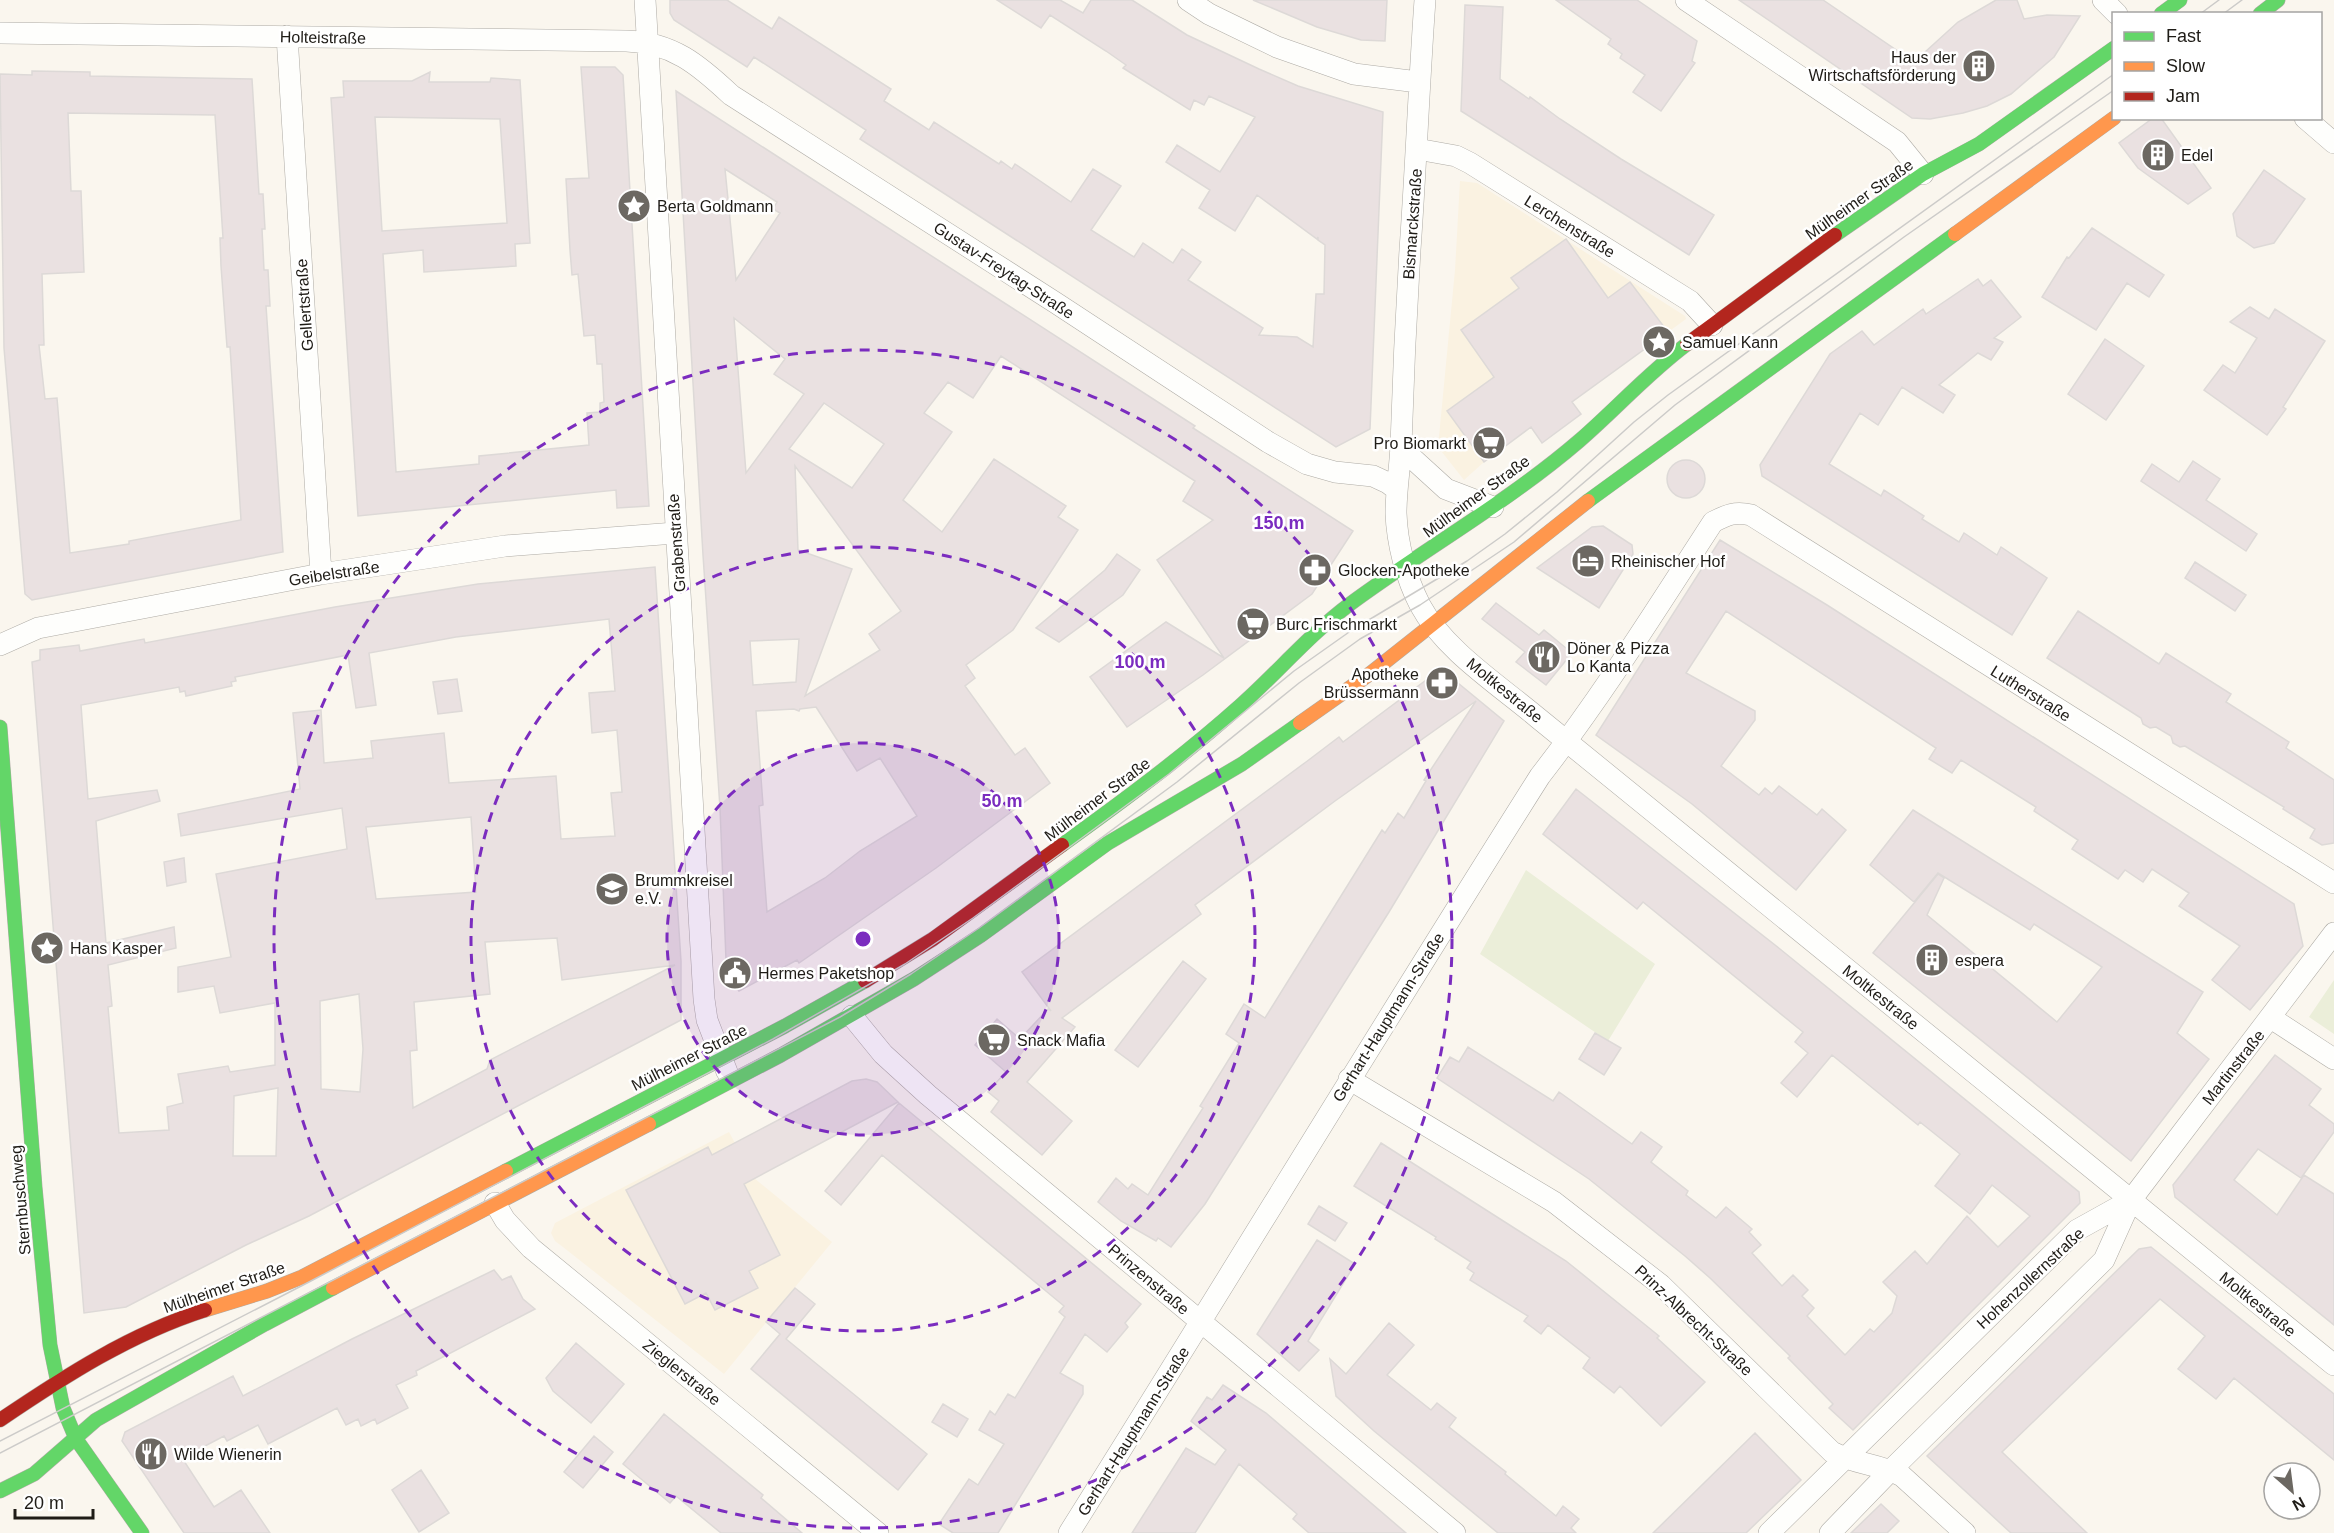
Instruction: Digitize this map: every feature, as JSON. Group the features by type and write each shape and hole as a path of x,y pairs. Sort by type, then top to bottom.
{"main road":[{"path":"2164,12 2180,0"},
{"path":"2263,12 2278,0"},
{"name":"Mülheimer Straße","path":"0,1420 106,1354 158,1327 212,1307 282,1287 302,1277 721,1059 869,979 933,939 1170,764 1241,705 1315,632 1350,604 1493,507 1579,441 1651,371 1868,211 1923,174 1978,144 2112,49"},
{"path":"0,1491 34,1474 96,1420 119,1406 266,1324 852,1016 914,979 980,936 1108,843 1242,764 1371,673 1588,501 2112,119"},
{"name":"Sternbuschweg","path":"0,727 50,1345 63,1407 76,1439 142,1533"}],"street":[{"name":"Grabenstraße","path":"645,0 704,999 707,1020 731,1080"},
{"path":"1188,0 1209,14 1277,47 1354,74 1418,82"},
{"name":"Bismarckstraße","path":"1425,0 1418,82 1417,149 1396,513 1405,565 1420,605 1432,625"},
{"path":"1686,0 1897,142 1923,174"},
{"path":"2103,0 2115,12"},
{"name":"Holteistraße","path":"0,33 646,41"},
{"name":"Gellertstraße","path":"286,36 321,574"},
{"name":"Gustav-Freytag-Straße","path":"646,41 667,48 700,66 731,95 1047,297 1268,442 1307,464 1335,472 1373,476 1386,474 1400,457"},
{"path":"2307,120 2334,143"},
{"name":"Lerchenstraße","path":"1417,149 1456,156 1470,163 1690,301 1712,325"},
{"path":"1400,457 1446,489 1493,507"},
{"name":"Gustav-Freytag-Straße","path":"1373,476 1397,490"},
{"name":"Lutherstraße","path":"1726,515 1738,512 1751,516 2334,883"},
{"name":"Gerhart-Hauptmann-Straße","path":"1069,1533 1349,1079 1540,776 1567,741 1713,522 1726,515"},
{"name":"Geibelstraße","path":"0,645 38,628 321,574 505,546 675,533"},
{"name":"Moltkestraße","path":"1432,625 1465,658 2334,1365"},
{"name":"Martinstraße","path":"2131,1200 2334,933"},
{"name":"Prinzenstraße","path":"852,1016 883,1054 928,1095 1455,1533"},
{"path":"2271,1018 2334,1059"},
{"name":"Prinz-Albrecht-Straße","path":"1349,1079 1554,1202 1661,1285 1832,1452 1844,1458 1891,1470 1902,1476 1965,1533"},
{"name":"Hohenzollernstraße","path":"1769,1533 2077,1230 2131,1200"},
{"name":"Hohenzollernstraße","path":"1830,1533 2104,1260 2131,1200"},
{"name":"Zieglerstraße","path":"495,1203 505,1220 531,1248 878,1533"}],"shaded area":[{"path":"1460,181 1477,183 1685,316 1686,319 1572,402 1581,414 1563,427 1531,427 1464,480 1438,447 1455,270"},
{"path":"729,1132 754,1178 832,1242 724,1374 555,1241 551,1233 555,1223"}],"green space":[{"path":"1526,870 1655,964 1608,1041 1480,954"},
{"path":"2334,980 2334,1034 2309,1017"}],"building":[{"path":"670,0 727,0 772,29 779,17 891,89 884,101 929,130 934,122 999,164 1001,161 1012,169 1015,164 1071,202 1093,169 1121,186 1091,230 1134,257 1143,243 1173,263 1182,249 1201,262 1188,280 1263,328 1259,335 1297,337 1313,347 1316,294 1324,294 1325,245 1318,240 1318,237 1317,239 1257,195 1235,231 1199,208 1210,190 1166,162 1177,145 1220,172 1255,117 1209,96 1204,105 1194,100 1190,110 1123,68 1126,65 1050,15 1041,28 997,0 1060,0 1083,13 1091,0 1132,0 1187,35 1259,69 1298,86 1383,112 1370,429 1336,447 860,139 866,130 754,57 747,67 674,20 670,13"},
{"path":"1253,0 1387,0 1385,41 1361,40 1317,27"},
{"path":"1556,0 1637,0 1697,41 1692,61 1695,63 1661,111 1633,92 1645,75 1620,58 1622,54 1608,44 1611,39"},
{"name":"Haus der Wirtschaftsförderung","path":"1739,0 1823,0 1914,62 1958,22 1996,0 2017,0 2024,19 2047,15 2080,16 2054,57 2011,94 1987,106 1930,119 1912,118"},
{"path":"1465,5 1503,7 1500,79 1621,159 1714,215 1689,255 1461,111"},
{"path":"581,67 615,67 623,75 649,506 617,508 616,490 358,516 331,98 344,97 343,81 412,81 430,72 429,82 490,82 491,78 520,80 530,243 515,244 516,266 424,272 423,250 383,254 396,472 479,464 479,456 589,445 587,413 600,412 600,403 604,402 602,364 597,364 595,335 584,336 578,274 572,275 566,179 589,178","holes":["375,117 500,119 507,223 382,231"]},
{"path":"32,71 90,72 90,76 252,79 259,194 263,194 264,270 268,270 270,306 266,306 283,552 32,600 25,594 4,348 0,74 32,75","holes":["68,113 215,115 223,238 220,238 221,266 227,347 230,347 241,520 129,541 129,544 70,553 57,398 45,399 39,345 44,345 42,274 84,272 81,191 71,191"]},
{"path":"676,91 1195,426 1193,428 1353,531 1312,594 1203,675 1127,727 1090,677 1166,622 1224,658 1157,560 1213,520 1183,501 1195,481 1001,356 973,398 948,382 924,413 952,432 903,500 942,532 994,459 1066,506 1058,517 1078,530 1013,630 966,665 975,678 965,686 1015,755 1025,748 1050,783 936,868 799,963 797,960 739,991 734,984 727,985 720,808","holes":["725,169 777,202 773,209 780,213 736,280","734,318 785,359 774,374 804,394 746,473","824,403 884,444 852,488 789,449","795,466 901,611 869,634 880,650 805,696 852,569 798,550","799,639 796,682 753,685 750,641","816,707 857,771 880,758 917,816 860,851 825,878 767,912 759,806 763,805 756,711 794,709 799,711"]},
{"name":"Edel","path":"2150,120 2162,120 2211,188 2188,204 2138,168 2119,143"},
{"path":"2264,170 2305,199 2274,243 2254,248 2237,236 2233,214"},
{"path":"2092,228 2164,275 2149,297 2127,283 2096,330 2042,297 2067,257 2069,258"},
{"path":"1566,239 1608,298 1630,282 1668,332 1572,402 1581,414 1542,443 1531,427 1484,462 1447,411 1494,377 1461,330 1519,288 1511,278"},
{"path":"1978,279 1983,286 1991,280 2021,317 1994,338 2003,342 1991,360 1978,353 1939,385 1955,395 1943,413 1902,387 1878,425 1860,413 1829,464 1881,496 1884,490 1924,516 1922,519 1959,542 1964,533 1997,555 2001,547 2047,578 2012,635 1762,476 1760,465 1830,354 1862,331 1874,345 1923,309 1926,314"},
{"path":"2250,307 2269,319 2275,309 2325,341 2283,407 2286,409 2267,435 2204,390 2223,365 2235,373 2257,338 2230,322"},
{"path":"2105,339 2144,366 2106,420 2068,394"},
{"path":"1686,460 1699,466 1705,479 1699,492 1686,498 1673,492 1667,479 1673,466"},
{"path":"2193,461 2220,479 2206,500 2257,534 2246,551 2141,481 2152,464 2179,482"},
{"name":"Rheinischer Hof","path":"1603,526 1632,545 1633,554 1599,608 1537,568 1592,527"},
{"path":"1720,540 1827,605 2294,904 2303,946 2250,1010 2212,980 2240,946 2179,906 2189,893 2152,869 2143,882 2125,870 2118,879 2072,849 2078,840 2034,811 2036,807 1961,760 1952,773 1929,759 1936,748 1726,611 1686,673 1755,711 1755,720 1721,766 1759,795 1765,788 1772,794 1779,786 1817,815 1822,809 1846,830 1796,890 1692,804 1596,735"},
{"path":"1117,554 1140,570 1123,595 1059,642 1036,628 1105,570"},
{"path":"2195,562 2246,595 2235,611 2185,578"},
{"path":"655,567 681,961 681,1020 309,1216 246,1245 126,1307 84,1313 32,662 40,660 40,650 79,645 80,651 144,639 145,643 335,607 478,584","holes":["609,619 615,691 589,693 592,733 617,730 622,792 611,793 615,836 561,839 556,776 449,783 444,733 371,741 373,758 324,763 321,710 293,713 300,789 178,814 181,836 342,808 347,849 216,874 231,957 178,967 178,992 214,986 220,1013 275,1003 275,1065 230,1072 228,1066 178,1074 183,1103 167,1107 169,1130 119,1133 108,1007 112,1006 108,965 176,948 174,927 106,943 96,821 160,801 157,790 88,799 81,705 179,687 180,692 185,691 186,696 232,686 231,682 236,681 235,677 348,655 356,708 376,705 369,653 456,637","471,817 476,892 376,899 366,827","557,938 562,980 675,965 490,1060 487,1069 413,1108 410,1051 417,1050 414,1002 490,994 485,942","359,994 363,1049 360,1092 321,1089 320,1001","278,1088 276,1156 233,1156 234,1096"]},
{"path":"1496,603 1539,635 1544,630 1572,653 1546,685 1516,662 1525,652 1482,619"},
{"path":"2078,611 2159,664 2166,653 2231,694 2226,702 2289,742 2286,748 2334,780 2334,843 2322,845 2310,838 2315,829 2283,809 2284,807 2185,746 2180,747 2173,743 2171,736 2156,727 2150,728 2143,724 2141,718 2047,658"},
{"path":"1441,669 1504,721 1389,912 1205,1204 1171,1247 1158,1238 1156,1241 1121,1221 1098,1202 1116,1178 1128,1189 1132,1184 1148,1195 1203,1108 1200,1106 1239,1043 1226,1034 1244,1004 1265,1018 1382,830 1385,833 1398,813 1404,818 1426,781 1424,780 1476,701 1335,801 1195,905 1201,914 1062,1018 1075,1027 1027,1082 1072,1121 1042,1155 991,1112 999,1101 988,1092 1006,1072 975,1045 997,1019 1020,1039 1048,1009 1051,1011 1022,972 1339,737 1343,742"},
{"path":"457,679 462,711 438,714 433,682"},
{"path":"1576,789 1780,949 2079,1192 2080,1203 1853,1430 1829,1408 1833,1404 1788,1358 1790,1356 1685,1256 1589,1179 1437,1078 1450,1057 1459,1062 1468,1047 1553,1101 1559,1092 1632,1144 1641,1132 1662,1147 1651,1162 1688,1191 1686,1195 1716,1218 1726,1207 1752,1229 1749,1232 1761,1245 1752,1253 1782,1286 1793,1275 1808,1290 1802,1296 1814,1308 1807,1316 1845,1355 1870,1329 1874,1332 1892,1313 1897,1296 1883,1282 1915,1251 1927,1264 1967,1216 1998,1247 2030,1216 1992,1185 1970,1214 1935,1186 1960,1154 1920,1122 1918,1125 1832,1055 1797,1097 1781,1083 1808,1053 1795,1042 1803,1032 1643,902 1637,909 1543,834"},
{"name":"espera","path":"1913,810 2203,992 2177,1033 2209,1059 2131,1161 1873,953 1938,874 1944,878 1927,915 2057,1022 2102,967 2034,924 2030,930 1938,873 1914,902 1870,865"},
{"path":"184,858 186,882 167,886 164,862"},
{"path":"1183,961 1206,979 1138,1067 1115,1050"},
{"path":"1595,1033 1621,1048 1604,1075 1579,1059"},
{"path":"2275,1055 2321,1089 2309,1105 2334,1124 2334,1132 2301,1178 2258,1149 2234,1180 2277,1215 2304,1175 2334,1194 2334,1325 2175,1197 2173,1185"},
{"path":"866,1079 877,1082 898,1102 744,1184 780,1255 749,1271 758,1288 715,1310 706,1293 685,1304 626,1190 708,1147 712,1155 852,1081"},
{"path":"899,1103 1141,1304 1125,1323 1128,1327 1107,1352 1085,1334 1060,1373 1083,1386 1083,1394 998,1533 953,1533 939,1524 969,1479 978,1485 1004,1444 979,1430 990,1411 995,1415 1008,1394 1015,1398 1065,1317 1059,1312 1064,1306 882,1155 841,1205 825,1191"},
{"path":"1381,1143 1566,1261 1659,1336 1657,1338 1705,1382 1661,1426 1620,1386 1614,1393 1583,1368 1590,1358 1548,1325 1541,1334 1524,1321 1528,1316 1470,1280 1474,1273 1467,1268 1471,1262 1435,1239 1436,1237 1354,1186"},
{"path":"1319,1206 1347,1223 1335,1241 1308,1224"},
{"path":"1317,1240 1355,1264 1308,1341 1319,1350 1299,1371 1257,1334"},
{"path":"2151,1247 2334,1394 2334,1460 2234,1378 2216,1399 2178,1369 2205,1336 2160,1299 2002,1452 2087,1533 2011,1533 1927,1456 2139,1249"},
{"path":"494,1270 502,1280 511,1276 523,1299 535,1309 416,1371 417,1375 396,1385 408,1408 377,1424 375,1419 361,1426 358,1419 346,1425 337,1408 268,1444 258,1425 227,1441 224,1436 182,1458 214,1507 241,1490 270,1533 184,1533 122,1441 125,1432 233,1376 243,1396 352,1339"},
{"path":"795,1288 815,1304 786,1339 927,1454 898,1490 751,1369 780,1334 766,1322"},
{"path":"1389,1323 1414,1345 1387,1375 1431,1410 1437,1403 1456,1418 1449,1427 1506,1472 1505,1474 1556,1516 1563,1506 1579,1519 1571,1528 1576,1533 1498,1533 1374,1431 1336,1396 1330,1359 1346,1374"},
{"path":"576,1343 624,1384 591,1423 553,1391 546,1378"},
{"path":"1223,1385 1266,1413 1406,1533 1309,1533 1293,1519 1297,1514 1239,1464 1195,1533 1132,1533 1186,1448 1215,1465 1226,1450 1191,1421 1207,1397 1212,1400"},
{"path":"943,1404 968,1419 957,1437 932,1422"},
{"path":"664,1414 763,1495 761,1498 802,1533 721,1533 676,1496 670,1503 623,1464"},
{"path":"1755,1433 1801,1480 1746,1533 1653,1533"},
{"path":"594,1436 613,1452 583,1488 564,1472"},
{"path":"421,1470 449,1513 419,1532 392,1490"},
{"path":"1881,1504 1899,1521 1887,1533 1851,1533"}],"tram line":[{"path":"2203,12 2219,0"},
{"path":"2226,12 2242,0"},
{"path":"0,1441 773,1039 905,964 973,918 1169,774 1294,671 1352,630 1467,561 1505,534 1668,395 2112,75"},
{"path":"0,1453 840,1017 911,974 979,928 1177,782 1299,683 1360,639 1420,605 1514,542 1675,405 1904,237 2112,91"}],"traffic: fast":[{"path":"2164,12 2180,0"},
{"path":"2263,12 2278,0"},
{"path":"1835,235 1923,174 1979,144 2112,49"},
{"path":"1588,501 1955,234"},
{"path":"1062,845 1198,742 1350,604 1495,505 1552,463 1687,344"},
{"path":"649,1124 781,1055 914,979 980,936 1108,843 1242,764 1300,723"},
{"path":"0,727 35,1187 50,1345 63,1408 76,1439 142,1533"},
{"path":"506,1171 785,1026 865,981"},
{"path":"0,1491 34,1474 96,1420 333,1288"}],"traffic: slow":[{"path":"1955,234 2112,119"},
{"path":"1300,723 1371,673 1588,501"},
{"path":"333,1288 649,1124"},
{"path":"205,1310 267,1291 302,1277 506,1171"}],"traffic: jam":[{"path":"1687,344 1835,235"},
{"path":"865,981 933,939 1062,845"},
{"path":"0,1420 99,1357 150,1331 205,1310"}],"place":[{"name":"Haus der Wirtschaftsförderung","path":"1979,66"},
{"name":"Edel","path":"2158,155"},
{"name":"Berta Goldmann","path":"634,206"},
{"name":"Samuel Kann","path":"1659,342"},
{"name":"Pro Biomarkt","path":"1489,443"},
{"name":"Rheinischer Hof","path":"1588,561"},
{"name":"Glocken-Apotheke","path":"1315,570"},
{"name":"Burc Frischmarkt","path":"1253,624"},
{"name":"Döner & Pizza Lo Kanta","path":"1544,657"},
{"name":"Apotheke Brüssermann","path":"1442,683"},
{"name":"Brummkreisel e.V.","path":"612,889"},
{"name":"Hans Kasper","path":"47,948"},
{"name":"espera","path":"1932,960"},
{"name":"Hermes Paketshop","path":"735,973"},
{"name":"Snack Mafia","path":"994,1040"},
{"name":"Wilde Wienerin","path":"151,1454"}]}
